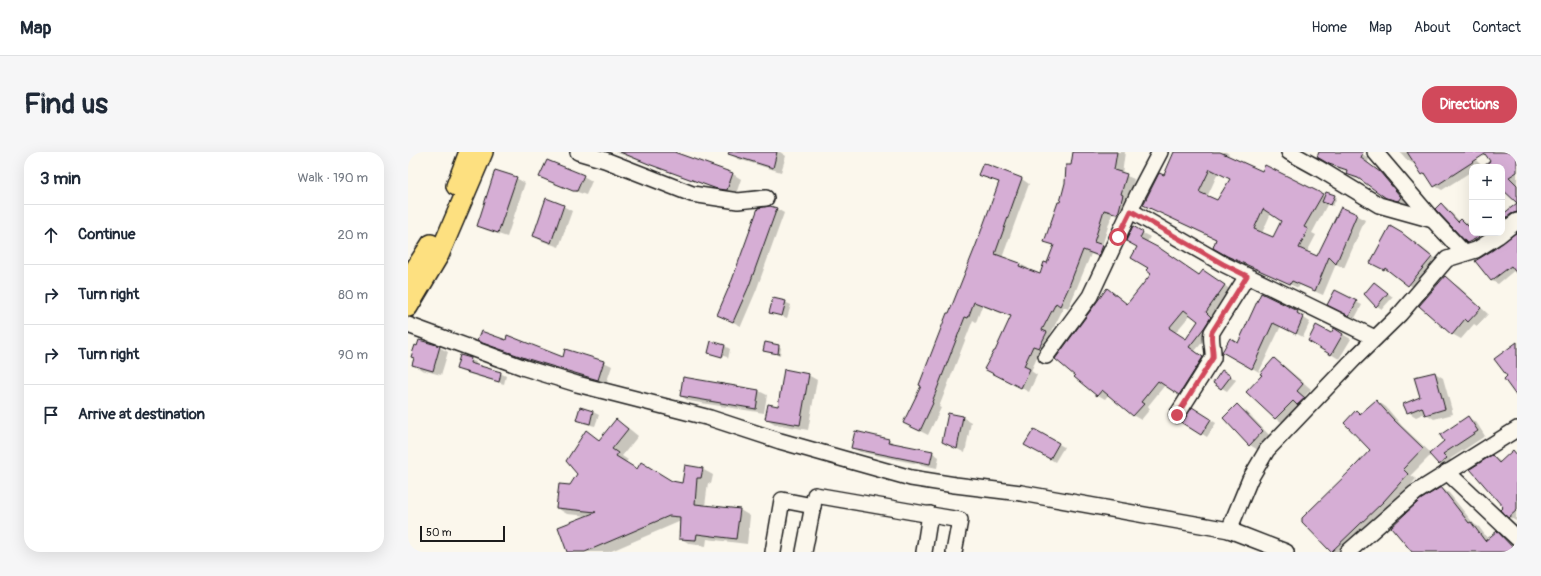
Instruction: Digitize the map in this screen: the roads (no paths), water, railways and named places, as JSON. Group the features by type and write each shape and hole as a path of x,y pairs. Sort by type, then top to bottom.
{"main road":[{"path":"408,280 428,250 457,185 468,152"},
{"path":"408,307 440,255 484,152"}],"street":[{"path":"578,152 605,160 692,194 738,201 766,198"},
{"path":"1046,356 1090,296 1160,152"},
{"path":"1289,152 1379,205 1433,220"},
{"path":"1375,152 1464,254"},
{"path":"1131,211 1223,264 1375,338"},
{"path":"1229,530 1250,479 1267,450 1400,314 1447,259 1476,250 1498,236 1517,221"},
{"path":"1177,415 1213,358 1214,349 1210,339 1212,332 1247,276"},
{"path":"408,325 526,368 576,384 710,418 787,443 911,478 1036,495 1229,530 1286,552"},
{"path":"1348,552 1415,492 1517,429"},
{"path":"1447,472 1517,538"},
{"path":"804,552 815,495 960,520 954,552"},
{"path":"773,552 782,500 813,506"},
{"path":"924,552 930,514"}]}
